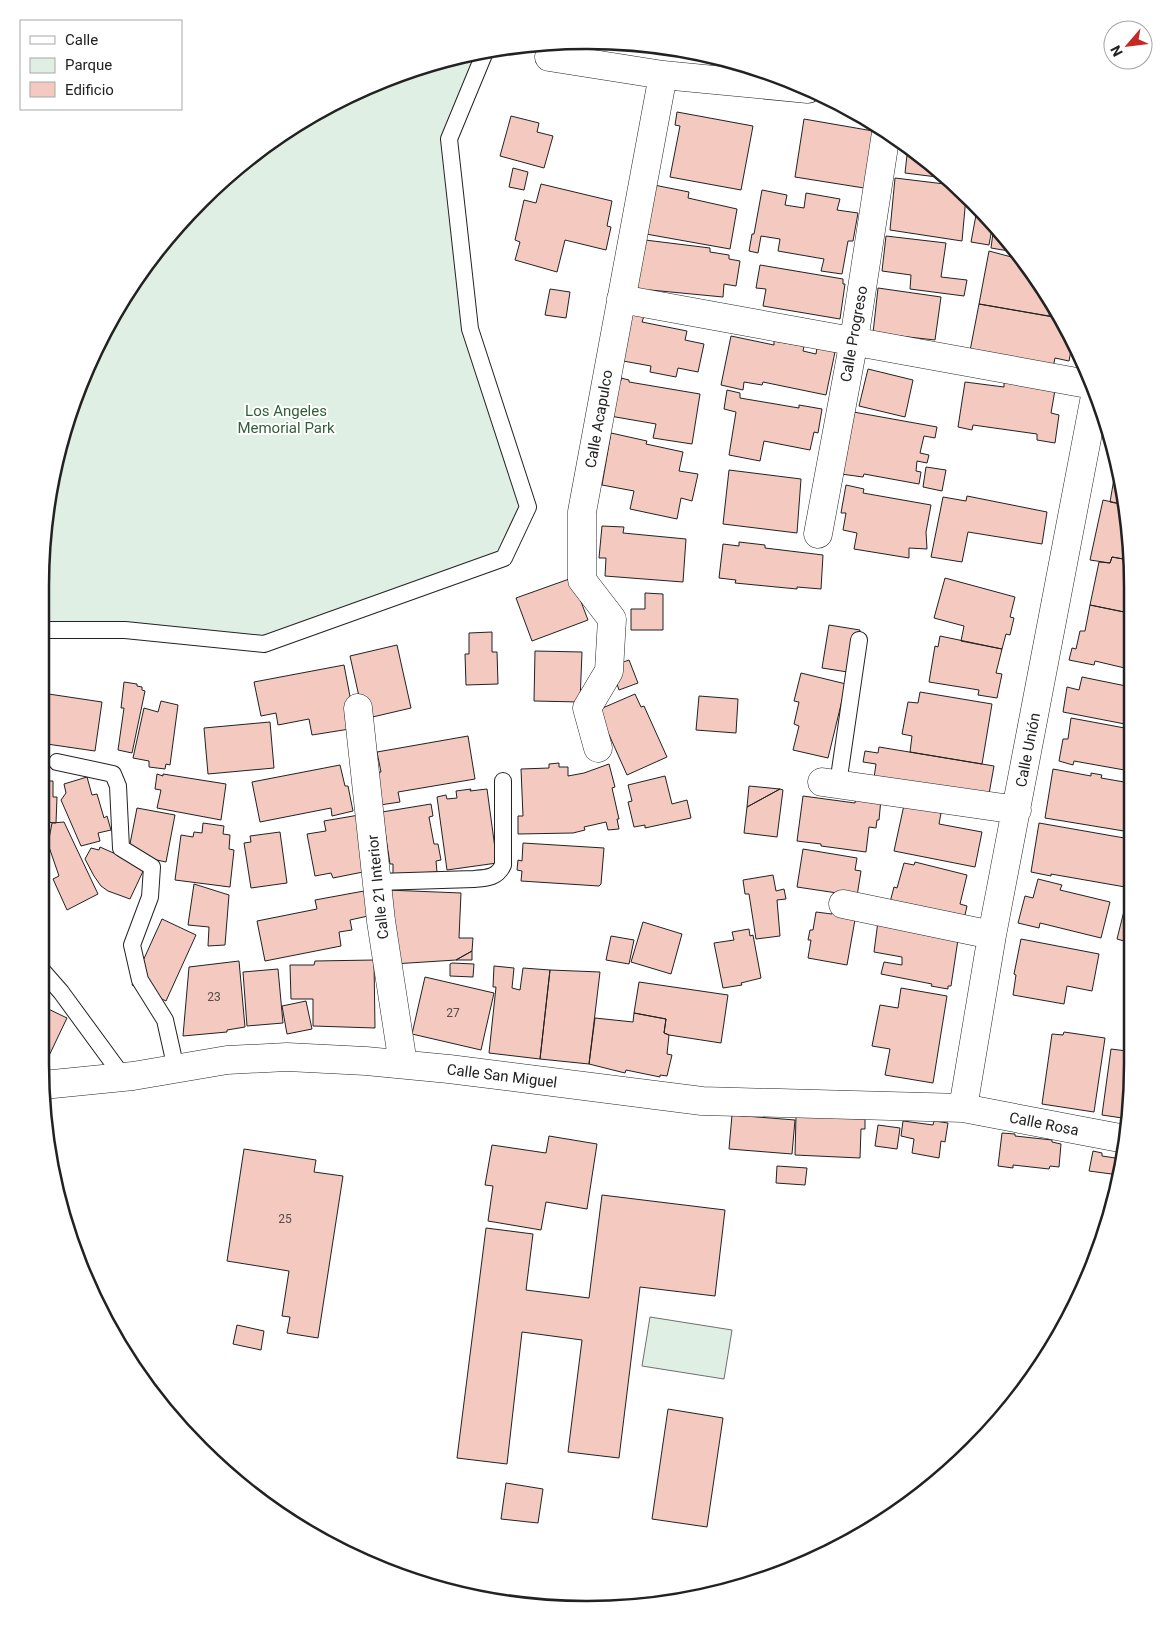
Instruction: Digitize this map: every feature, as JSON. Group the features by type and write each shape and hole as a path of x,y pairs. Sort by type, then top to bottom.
{"street":[{"path":"549,57 663,75 783,87"},
{"name":"Calle Acapulco","path":"598,748 586,708 609,671 612,619 582,580 582,512 663,75"},
{"name":"Calle Progreso","path":"818,534 854,340 885,139"},
{"path":"621,299 1084,383"},
{"name":"Calle Unión","path":"963,1108 992,935 1093,407"},
{"name":"Calle 21 Interior","path":"358,708 381,921 403,1064"},
{"path":"830,783 1017,810"},
{"path":"843,904 992,935"},
{"name":"Calle San Miguel","path":"50,1084 124,1078 226,1060 287,1057 403,1064 702,1101 963,1108"},
{"name":"Calle Rosa","path":"963,1108 1119,1138"}],"lane":[{"path":"49,630 125,630 264,644 504,558 528,508 470,329 449,138 482,59"},
{"path":"830,783 859,640"},
{"path":"57,762 113,774 118,786 121,848 152,867 150,897 132,945 140,980 165,1020 176,1069"},
{"path":"378,882 474,879 489,878 496,875 502,864 503,781"},
{"path":"49,978 124,1078"}],"green space":[{"name":"Los Angeles Memorial Park","path":"482,59 449,139 470,329 528,507 504,558 264,644 49,632 50,551 53,516 67,447 77,414 104,349 139,288 182,232 232,182 288,139 349,104 414,77"},
{"path":"650,1317 732,1330 724,1379 642,1366"}],"building":[{"path":"677,112 753,126 741,190 670,177 680,126 675,125"},
{"path":"511,116 539,123 537,132 553,136 544,168 500,156"},
{"path":"804,119 873,132 864,188 795,177"},
{"path":"907,155 934,177 905,173"},
{"path":"513,168 528,172 524,190 509,187"},
{"path":"895,178 943,184 965,204 962,241 890,230"},
{"path":"541,184 612,201 607,226 611,227 606,250 565,240 557,272 515,260 520,242 515,240 524,200 536,203"},
{"path":"654,185 689,192 688,198 737,209 730,249 646,234"},
{"path":"762,190 787,195 785,205 804,208 806,193 840,199 837,210 858,213 853,241 848,241 842,274 821,271 824,259 778,251 780,239 761,236 758,253 749,251"},
{"path":"976,216 991,232 989,245 971,242"},
{"path":"993,234 1006,251 991,248"},
{"path":"886,236 946,243 941,277 967,280 964,296 910,289 911,275 882,271"},
{"path":"637,239 710,248 710,252 729,255 729,259 740,261 736,286 724,284 723,297 650,290 649,293 633,290"},
{"path":"989,251 1011,257 1034,288 1049,314 1049,316 979,304"},
{"path":"760,265 843,279 843,284 845,284 840,319 763,306 766,289 756,288"},
{"path":"878,288 941,297 935,340 873,333"},
{"path":"550,289 570,292 566,318 545,315"},
{"path":"979,304 1051,317 1071,353 1069,361 1055,358 1052,372 969,356"},
{"path":"627,312 644,316 642,322 687,331 685,340 704,344 698,372 678,368 676,377 650,372 651,366 623,361"},
{"path":"731,336 774,345 774,341 804,346 803,351 816,354 817,348 835,352 826,395 763,382 762,385 744,382 743,390 721,385"},
{"path":"868,369 913,380 905,417 859,406"},
{"path":"621,378 629,380 629,382 700,394 692,444 653,438 656,424 610,416 616,380 621,381"},
{"path":"965,382 1004,387 1004,382 1055,390 1051,413 1059,415 1055,443 1037,440 1037,434 973,425 972,430 958,427"},
{"path":"727,390 740,393 740,398 799,408 799,405 822,409 818,433 814,432 810,450 764,441 760,461 729,455 736,412 724,409"},
{"path":"848,411 937,427 935,438 924,436 920,453 929,455 927,463 917,461 916,471 921,472 919,484 864,474 863,477 841,474"},
{"path":"611,433 647,441 646,444 683,452 679,471 698,474 692,501 681,498 677,519 630,509 634,491 602,485"},
{"path":"926,467 946,470 942,491 923,487"},
{"path":"729,470 801,479 797,533 723,524"},
{"path":"1114,481 1118,503 1110,502"},
{"path":"846,485 864,489 863,493 931,505 926,532 927,549 909,548 909,558 854,549 857,533 843,530 846,513 841,513"},
{"path":"967,496 1047,512 1042,544 968,532 962,562 931,557 943,497 966,501"},
{"path":"1103,500 1118,503 1123,559 1112,557 1110,563 1090,560"},
{"path":"602,526 624,527 623,533 686,539 683,582 605,576 606,558 599,558"},
{"path":"739,542 765,545 765,548 823,555 821,589 797,587 797,589 735,583 736,580 719,578 723,544 739,546"},
{"path":"1112,557 1123,559 1124,612 1090,605 1099,562 1110,563"},
{"path":"572,578 588,620 532,641 516,598"},
{"path":"945,578 1015,597 1010,617 1014,618 1010,635 1006,634 1002,649 961,641 964,626 934,618"},
{"path":"645,593 663,594 663,630 631,630 631,609 645,609"},
{"path":"1090,605 1124,612 1124,668 1095,661 1094,665 1069,660 1072,648 1076,649 1080,631 1085,631"},
{"path":"829,625 860,630 854,673 822,668"},
{"path":"492,632 492,652 497,652 498,684 466,685 465,654 469,654 469,633"},
{"path":"940,636 1002,649 996,673 1002,674 997,698 978,695 979,690 929,682 935,646 938,647"},
{"path":"397,645 411,708 364,719 350,656"},
{"path":"535,651 582,652 580,702 534,701"},
{"path":"629,660 638,683 619,690 614,675 615,665"},
{"path":"344,665 356,728 312,735 309,719 278,725 276,713 261,716 254,682"},
{"path":"801,673 846,684 828,758 793,750 799,726 794,724 799,702 794,701"},
{"path":"1082,677 1124,686 1124,724 1063,712 1067,687 1079,690"},
{"path":"124,682 137,684 137,686 142,687 142,690 145,691 132,753 118,750 124,708 121,708"},
{"path":"920,692 992,704 982,764 910,752 912,736 902,734 908,702 918,703"},
{"path":"49,694 102,702 95,751 49,744"},
{"path":"635,694 641,707 644,706 667,757 627,775 598,710"},
{"path":"699,696 738,699 736,733 696,730"},
{"path":"161,701 178,705 170,765 166,764 165,769 149,767 149,761 133,758 144,708 158,712"},
{"path":"1071,718 1124,728 1124,770 1074,761 1073,765 1059,761 1063,739 1068,739"},
{"path":"270,722 274,768 208,774 204,728"},
{"path":"468,736 475,779 398,792 400,802 380,805 374,773 381,772 377,752"},
{"path":"879,747 994,766 987,805 873,785 876,764 863,762 865,751 878,753"},
{"path":"559,763 559,767 568,767 568,776 584,773 609,764 615,787 612,788 619,819 617,819 619,829 608,830 606,822 584,827 585,830 573,833 518,834 518,816 523,816 521,769 549,768 549,764"},
{"path":"340,765 345,786 348,786 353,811 332,816 331,808 260,822 252,782"},
{"path":"1053,769 1091,776 1091,773 1102,775 1101,778 1124,782 1124,831 1045,818"},
{"path":"157,774 226,784 221,820 157,808 161,790 155,789"},
{"path":"665,776 672,804 687,800 691,818 645,828 645,825 634,827 628,802 632,801 628,785"},
{"path":"87,777 92,795 97,794 104,818 107,816 111,830 98,833 100,841 81,846 61,800 66,793 64,784"},
{"path":"49,781 53,781 53,797 57,797 56,823 49,822"},
{"path":"749,786 780,789 747,807"},
{"path":"471,789 470,791 487,789 497,863 447,870 437,797 446,795 447,799 457,798 456,791"},
{"path":"780,789 783,790 777,837 744,833 747,807"},
{"path":"803,796 855,803 856,796 881,799 879,820 877,820 876,828 869,827 866,852 797,841"},
{"path":"431,804 433,816 429,817 434,844 438,844 441,860 436,861 437,872 393,874 393,864 390,864 382,812"},
{"path":"904,805 941,813 939,824 982,832 975,867 894,851"},
{"path":"137,808 175,815 166,862 128,854"},
{"path":"359,815 373,870 333,878 331,873 315,876 307,834 326,831 324,821"},
{"path":"64,822 98,894 67,910 53,879 59,876 49,847 52,823"},
{"path":"203,823 224,826 223,834 230,835 229,849 234,850 230,887 175,880 181,835 193,837 194,832 202,833"},
{"path":"1039,823 1124,838 1124,887 1031,872"},
{"path":"280,832 287,883 251,888 244,843 251,842 250,836"},
{"path":"523,843 604,848 601,884 599,886 521,881 522,871 517,870 518,860 522,861"},
{"path":"100,847 145,867 130,899 108,891 101,886 94,876 85,859 91,848 99,850"},
{"path":"803,849 857,858 855,870 861,871 857,896 797,887"},
{"path":"915,862 967,875 960,904 967,906 963,924 889,906 894,887 897,888 904,863 914,865"},
{"path":"773,875 776,891 784,889 786,899 777,900 780,936 756,939 749,894 745,894 743,880"},
{"path":"1038,879 1062,885 1060,890 1110,902 1101,938 1040,923 1039,928 1018,923 1025,896 1033,898"},
{"path":"194,884 229,895 225,945 208,946 209,927 188,925"},
{"path":"387,890 461,893 459,938 473,938 472,951 456,960 393,964"},
{"path":"364,891 368,916 350,920 352,930 339,932 341,946 265,961 257,921 317,909 315,900"},
{"path":"833,910 856,914 847,965 808,958 811,940 808,940 810,930 813,930 816,912 832,914"},
{"path":"1124,911 1124,941 1117,939"},
{"path":"162,919 196,935 166,1001 132,985"},
{"path":"878,921 959,933 951,986 948,986 948,989 881,974 884,962 902,965 902,957 874,952"},
{"path":"643,922 682,934 671,974 631,962"},
{"path":"749,929 750,936 753,935 761,978 741,983 742,985 723,988 714,943 734,940 732,932"},
{"path":"611,936 634,940 629,964 606,960"},
{"path":"1021,939 1099,954 1092,991 1067,986 1064,1004 1013,995 1016,975 1014,974"},
{"path":"472,951 472,960 456,960"},
{"path":"374,960 375,1028 313,1026 313,999 291,999 290,965 314,965 315,961"},
{"path":"239,961 245,1027 227,1030 227,1032 183,1036 189,967"},
{"path":"450,964 474,964 473,977 450,976"},
{"path":"494,966 514,968 512,988 520,990 523,968 550,970 540,1059 489,1053 496,987 493,987"},
{"path":"278,969 283,1023 247,1026 243,972"},
{"path":"550,970 600,972 589,1064 540,1059"},
{"path":"425,977 494,993 481,1050 412,1034"},
{"path":"639,982 728,995 721,1043 669,1035 664,1033 666,1019 634,1013"},
{"path":"901,988 947,996 933,1083 885,1075 890,1049 872,1046 880,1005 898,1008"},
{"path":"306,1001 312,1029 287,1034 282,1006"},
{"path":"49,1009 67,1018 49,1056"},
{"path":"634,1013 666,1019 664,1033 669,1035 667,1054 672,1055 667,1076 660,1075 660,1077 626,1070 625,1073 589,1064 595,1018 633,1022"},
{"path":"1064,1032 1105,1038 1094,1112 1042,1104 1052,1034 1063,1035"},
{"path":"1111,1049 1124,1051 1121,1118 1102,1115"},
{"path":"732,1115 795,1120 792,1154 729,1149"},
{"path":"796,1116 865,1119 865,1129 861,1129 860,1158 795,1155"},
{"path":"903,1121 933,1125 934,1121 948,1123 945,1142 941,1141 939,1158 912,1153 914,1139 901,1136"},
{"path":"878,1125 900,1128 897,1149 875,1146"},
{"path":"1002,1133 1052,1140 1052,1142 1061,1144 1059,1167 1050,1166 1049,1169 1013,1165 1013,1168 998,1166"},
{"path":"549,1136 597,1144 587,1209 546,1202 541,1230 488,1221 493,1186 485,1185 492,1145 546,1153"},
{"path":"244,1149 316,1160 314,1172 343,1176 318,1338 287,1333 290,1317 282,1316 289,1271 227,1261"},
{"path":"1093,1151 1102,1153 1102,1156 1116,1158 1113,1174 1089,1171"},
{"path":"777,1166 807,1168 805,1185 776,1183"},
{"path":"602,1195 725,1210 715,1296 640,1287 619,1458 568,1452 582,1340 522,1332 507,1464 457,1458 486,1228 533,1234 526,1290 589,1298"},
{"path":"237,1325 264,1331 261,1350 233,1344"},
{"path":"668,1409 723,1418 707,1527 652,1519"},
{"path":"506,1483 543,1489 538,1523 501,1519"}]}
